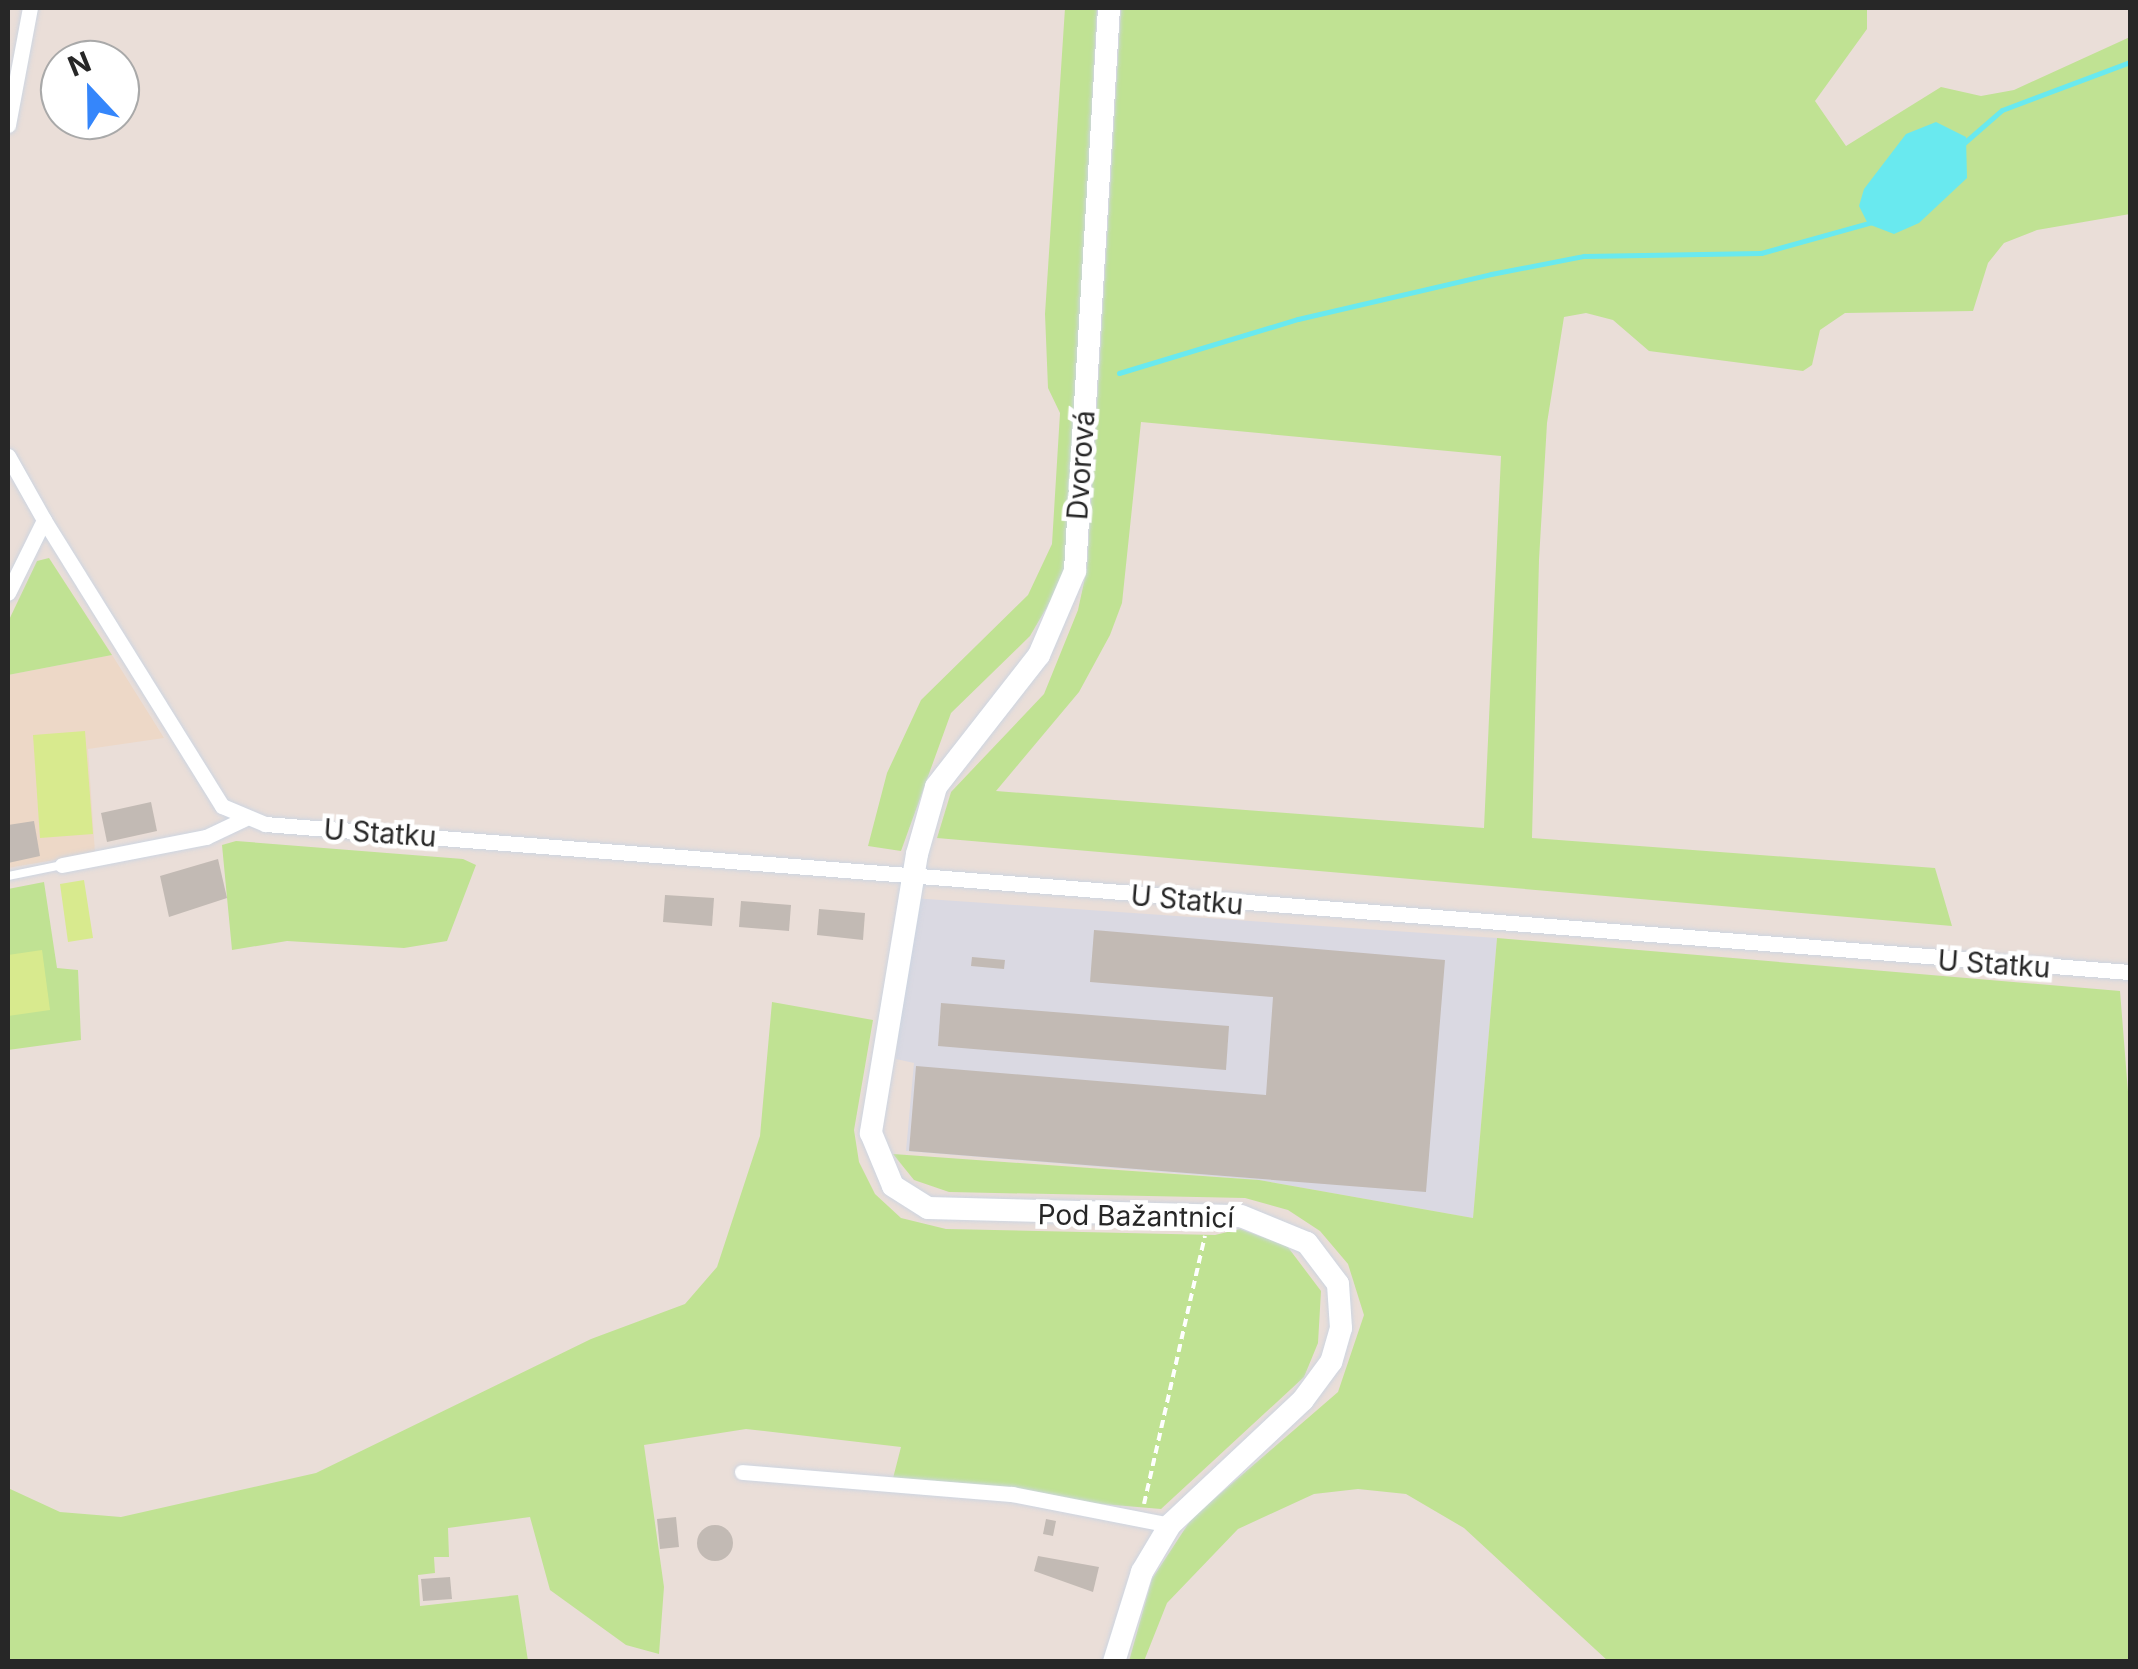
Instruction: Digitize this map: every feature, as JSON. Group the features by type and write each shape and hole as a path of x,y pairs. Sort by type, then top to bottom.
{"street":[{"path":"8,124 30,8"},
{"name":"Dvorová","path":"913,877 936,787 1039,654 1075,570 1109,8"},
{"path":"8,456 212,791 244,819"},
{"path":"8,593 44,520"},
{"name":"U Statku","path":"62,866 206,836 244,819 913,877 2130,972"},
{"name":"Pod Bažantnicí","path":"913,877 872,1116 873,1148 893,1186 916,1203 956,1213 1240,1216 1307,1243 1338,1284 1341,1328 1320,1380 1170,1525 1142,1572 1114,1662"},
{"path":"742,1472 1012,1494 1170,1525"}],"lane":[{"path":"8,876 62,866"}],"path":[{"path":"1144,1504 1206,1227"}],"shaded area":[{"path":"112,655 164,738 88,749 95,853 8,868 8,675"},
{"path":"912,898 1497,938 1473,1218 1259,1180 906,1151 914,1063 896,1059"}],"green space":[{"path":"1065,8 1097,8 1069,546 1061,583 1030,636 951,713 901,851 868,846 887,773 921,700 1028,595 1052,544 1060,413 1048,388 1045,314"},
{"path":"1121,8 1867,8 1867,29 1815,101 1846,146 1941,87 1981,96 2014,90 2130,37 2130,214 2037,230 2004,243 1988,263 1973,311 1845,313 1820,330 1812,365 1803,371 1649,351 1613,320 1586,313 1564,317 1547,423 1539,560 1532,838 1935,868 1952,926 937,838 951,792 1044,694 1078,610 1087,568","holes":["1141,422 1501,456 1484,828 996,791 1079,692 1110,635 1122,603"]},
{"path":"49,558 112,655 8,675 8,622 37,561"},
{"path":"85,731 93,834 40,838 33,735"},
{"path":"236,841 463,859 476,865 447,941 404,948 287,941 232,950 222,845"},
{"path":"84,880 93,938 68,942 60,884"},
{"path":"44,882 57,968 78,970 81,1040 8,1050 8,889"},
{"path":"1497,938 2120,991 2130,1117 2130,1661 1608,1661 1464,1528 1406,1494 1358,1489 1314,1494 1238,1529 1167,1603 1144,1661 1129,1661 1152,1579 1192,1518 1338,1392 1364,1315 1348,1264 1320,1231 1288,1210 1245,1198 949,1192 914,1180 893,1154 1259,1180 1473,1218"},
{"path":"42,950 50,1010 8,1016 8,955"},
{"path":"772,1002 873,1020 854,1130 859,1162 875,1194 901,1218 946,1229 1215,1235 1240,1229 1287,1246 1321,1291 1318,1343 1304,1377 1161,1509 891,1486 901,1447 746,1429 644,1445 664,1587 659,1654 626,1645 550,1590 530,1517 448,1528 449,1557 434,1557 435,1573 418,1575 420,1606 518,1595 528,1661 8,1662 8,1488 60,1512 121,1517 316,1473 591,1339 685,1304 717,1267 760,1136"}],"water":[{"path":"1936,122 1966,137 1967,178 1919,223 1894,234 1868,224 1859,206 1864,189 1906,134"}],"building":[{"path":"151,802 157,831 107,842 101,813"},
{"path":"34,821 40,856 8,863 8,825"},
{"path":"218,859 227,898 169,917 160,876"},
{"path":"665,895 714,898 712,926 663,922"},
{"path":"741,901 791,905 789,931 739,927"},
{"path":"819,909 865,913 863,940 817,935"},
{"path":"1094,930 1445,960 1426,1192 909,1151 916,1066 1266,1095 1273,997 1090,982"},
{"path":"972,957 1005,960 1004,969 971,966"},
{"path":"941,1003 1229,1026 1226,1070 938,1046"},
{"path":"676,1517 679,1547 660,1549 657,1519"},
{"path":"1046,1519 1056,1521 1053,1536 1043,1534"},
{"path":"715,1525 728,1530 733,1543 728,1556 715,1561 702,1556 697,1543 702,1530"},
{"path":"1038,1556 1099,1567 1093,1592 1034,1571"},
{"path":"450,1577 452,1599 423,1601 421,1579"}],"waterway":[{"path":"1964,143 2002,110 2130,62"},
{"path":"1119,373 1298,319 1491,274 1584,256 1761,253 1872,222"}]}
